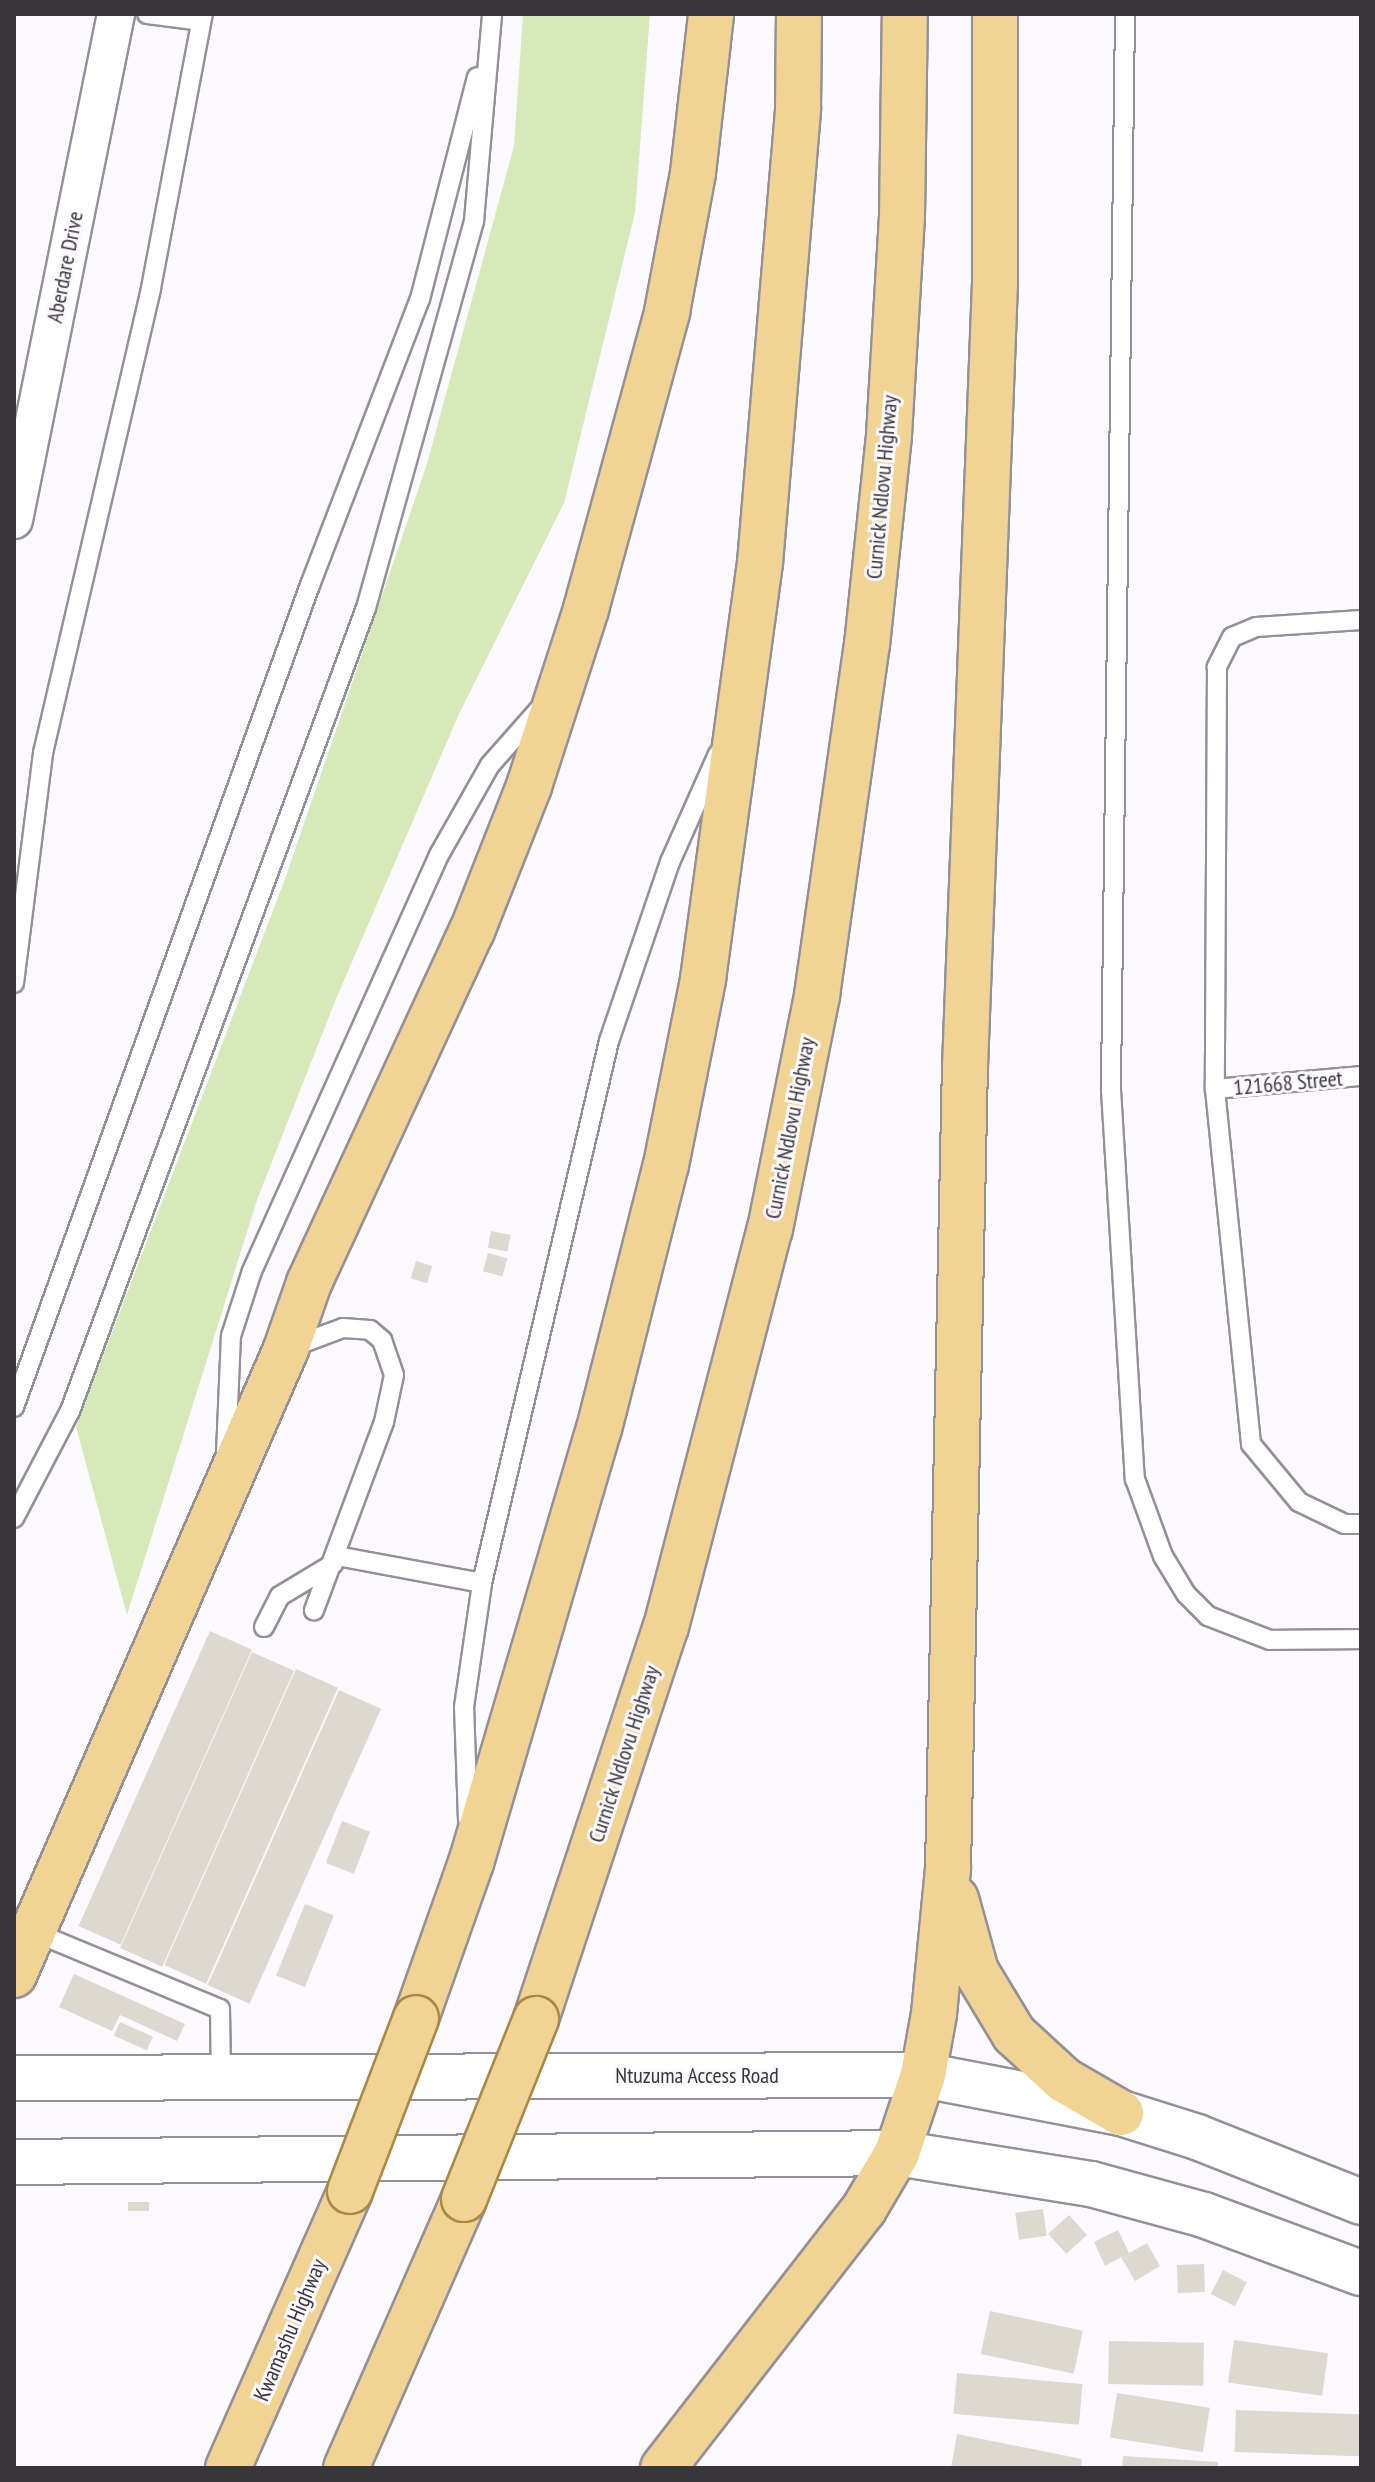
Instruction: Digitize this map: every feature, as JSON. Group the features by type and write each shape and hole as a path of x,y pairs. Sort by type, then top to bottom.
{"main road":[{"path":"14,1975 286,1349 309,1283 472,931 529,786 667,312 693,173 711,14"},
{"path":"471,1863 599,1429 666,1165 703,979 760,563 787,256 799,14"},
{"name":"Curnick Ndlovu Highway","path":"346,2468 464,2199 536,2019 670,1611 770,1229 817,995 866,659 889,435 902,217 905,14"},
{"path":"663,2468 829,2257 897,2153 923,2075 934,2014 948,1869 965,1067 995,284 995,14"},
{"name":"Kwamashu Highway","path":"228,2468 350,2191 471,1863"},
{"path":"948,1869 976,1971 1014,2034 1064,2080 1121,2113"}],"street":[{"name":"Aberdare Drive","path":"14,520 116,14"},
{"name":"Ntuzuma Access Road","path":"14,2078 923,2075 1121,2113 1197,2137 1361,2202"},
{"path":"14,2162 897,2153 1091,2184 1204,2215 1361,2273"}],"lane":[{"path":"14,983 43,753 151,288 202,18 147,14"},
{"path":"14,1407 310,585 420,299 477,80 486,14"},
{"path":"14,1518 70,1411 366,608 474,221 492,14"},
{"path":"1125,14 1111,1090 1135,1479 1163,1556 1186,1594 1208,1616 1270,1640 1361,1639"},
{"path":"1361,620 1256,627 1232,637 1217,667 1215,1089 1251,1444 1299,1502 1345,1524 1361,1524"},
{"path":"227,1481 231,1336 252,1271 439,855 490,765 559,689"},
{"path":"471,1863 464,1707 482,1583 609,1041 670,862 740,702"},
{"path":"14,927 18,952"},
{"name":"121668 Street","path":"1215,1089 1361,1076"},
{"path":"286,1349 358,1328 382,1340 391,1359 394,1392 335,1560 314,1610"},
{"path":"264,1627 280,1596 335,1560 482,1583"},
{"path":"34,1932 220,2009 221,2077"}],"green space":[{"path":"523,14 650,14 635,213 564,503 459,714 336,999 257,1200 127,1615 76,1427 285,879 426,467 514,146"}],"building":[{"path":"491,1231 511,1235 507,1252 488,1248"},
{"path":"488,1253 507,1258 502,1277 483,1271"},
{"path":"416,1261 432,1266 427,1283 411,1278"},
{"path":"210,1631 252,1650 121,1945 79,1926"},
{"path":"252,1652 294,1671 162,1967 120,1948"},
{"path":"296,1669 338,1688 206,1984 164,1965"},
{"path":"339,1690 381,1709 250,2004 208,1985"},
{"path":"342,1821 370,1832 354,1874 326,1863"},
{"path":"305,1904 334,1916 305,1987 276,1975"},
{"path":"74,1974 185,2024 177,2041 120,2015 112,2031 59,2007"},
{"path":"120,2022 153,2037 147,2050 114,2036"},
{"path":"128,2202 149,2202 149,2211 128,2211"},
{"path":"1043,2209 1047,2236 1019,2240 1015,2213"},
{"path":"1069,2215 1087,2235 1066,2254 1048,2234"},
{"path":"1118,2230 1129,2253 1147,2243 1160,2266 1135,2281 1121,2257 1105,2266 1094,2242"},
{"path":"1204,2264 1205,2292 1178,2293 1177,2265"},
{"path":"1223,2270 1247,2282 1235,2306 1211,2294"},
{"path":"990,2311 1083,2331 1074,2374 981,2354"},
{"path":"1234,2340 1328,2353 1322,2396 1228,2383"},
{"path":"1109,2341 1204,2343 1203,2386 1108,2384"},
{"path":"957,2373 1083,2384 1079,2425 953,2414"},
{"path":"1117,2393 1210,2408 1203,2452 1110,2437"},
{"path":"1236,2410 1361,2414 1359,2456 1235,2452"},
{"path":"957,2434 1082,2459 1081,2468 951,2468"},
{"path":"1123,2456 1218,2462 1218,2468 1122,2468"}]}
